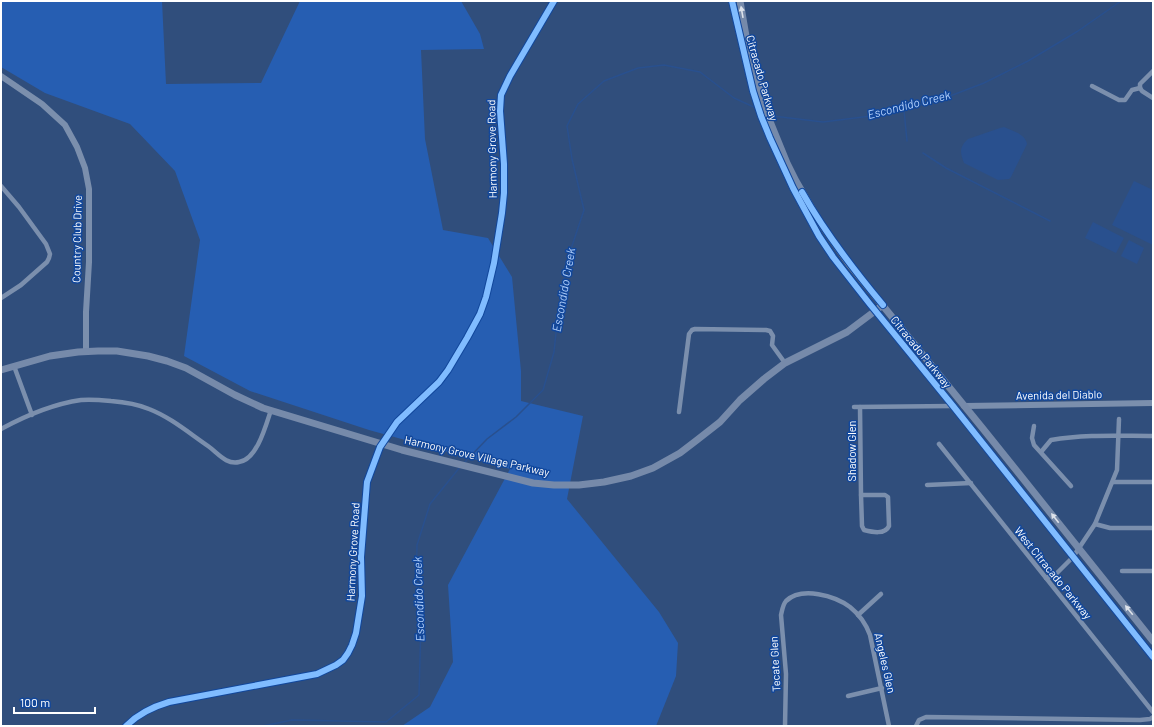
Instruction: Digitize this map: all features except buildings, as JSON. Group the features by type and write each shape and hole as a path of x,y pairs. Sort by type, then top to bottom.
{"main road":[{"name":"Citracado Parkway","path":"732,1 756,91 775,136 793,188 819,236 833,257 875,311 953,406 1153,657"},
{"name":"Citracado Parkway","path":"740,1 756,91"},
{"name":"Citracado Parkway","path":"784,162 821,224 838,249 1153,641"},
{"name":"Harmony Grove Village Parkway","path":"86,352 126,352 167,361 196,373 244,400 271,410 382,444 533,483 579,485 604,482 631,476 653,468 680,453 720,422 740,400 785,363 847,332 883,305"},
{"path":"1,370 50,356 86,352"},
{"path":"953,406 960,407 972,421 978,423"}],"street":[{"name":"Harmony Grove Road","path":"126,726 144,712 155,706 169,702 317,674 336,665 343,660 348,653 356,633 362,596 361,557 367,482 382,444 397,422 439,382 448,370 480,314 486,298 493,269 504,193 504,164 500,111 501,95 510,76 554,1"},
{"path":"1140,88 1140,84 1153,71"},
{"name":"Country Club Drive","path":"1,76 42,104 65,125 77,147 85,168 89,196 89,262 86,312 86,352"},
{"path":"1092,86 1119,100 1125,100 1132,90 1140,88"},
{"path":"1140,88 1153,98"},
{"path":"1,186 34,227 46,244 50,254 49,260 37,271 1,298"},
{"path":"679,412 689,334 692,330 770,331 773,336 772,345 785,363"},
{"path":"14,366 32,415"},
{"path":"1,428 59,405 80,400 100,400 132,404 155,411 189,433 224,459 233,463 238,463 253,454 271,410"},
{"name":"Avenida del Diablo","path":"964,406 1153,403"},
{"path":"854,407 953,406"},
{"name":"Shadow Glen","path":"860,407 861,495 862,526 864,530 870,532 883,532 888,526 888,497 884,495 861,495"},
{"path":"1046,578 1055,575 1073,557 1095,524 1118,470 1119,419"},
{"path":"1034,426 1032,442 1071,486"},
{"path":"1041,452 1051,440 1082,436 1153,436"},
{"name":"West Citracado Parkway","path":"939,444 1153,712"},
{"path":"1113,482 1153,482"},
{"path":"927,485 971,483"},
{"path":"1095,524 1110,528 1153,528"},
{"path":"1122,571 1153,571"},
{"name":"Angeles Glen","path":"786,601 801,593 822,595 841,601 858,614 866,624 870,635 889,726"},
{"path":"858,614 881,594"},
{"name":"Tecate Glen","path":"785,726 786,674 781,615 782,608 786,601"},
{"path":"848,696 882,688"},
{"path":"916,726 919,720 926,717 1140,720 1153,718"}],"shaded area":[{"path":"1,1 162,1 166,84 261,83 300,1 461,1 480,34 484,49 421,50 425,139 443,230 488,238 512,277 521,371 521,401 583,416 567,499 659,612 678,643 676,676 656,726 402,726 430,707 453,662 448,585 510,469 369,430 250,391 184,356 200,240 175,171 130,124 45,93 1,67"},
{"path":"1004,127 1021,135 1027,144 1009,179 998,180 964,163 961,150 968,139"},
{"path":"1134,181 1153,190 1153,245 1112,225"},
{"path":"1093,222 1124,238 1116,253 1085,238"},
{"path":"1129,240 1144,248 1137,264 1121,256"}],"waterway":[{"name":"Escondido Creek","path":"770,114 773,116 823,122 879,115 937,101 984,83 1028,61 1078,31 1121,1"},
{"name":"Escondido Creek","path":"464,463 487,439 516,417 543,390 554,352 558,313 568,258 584,210 572,159 567,126 578,104 604,81 638,68 664,65 700,72 734,98 756,108"},
{"path":"904,110 907,141"},
{"path":"923,153 946,168 1050,221"},
{"name":"Escondido Creek","path":"263,726 292,720 386,722 419,695 421,622 416,583 417,545 430,504 460,467"}],"cycle path":[{"path":"126,726 146,711 169,702 317,674 336,665 343,660 348,653 356,633 362,596 361,557 367,482 380,447 397,422 439,382 448,370 480,314 486,297 494,263 504,193 504,164 500,111 501,95 510,76 554,1"},
{"path":"732,1 753,91 761,116 793,188 819,236 833,257 869,303 1153,657"},
{"path":"802,192 820,222 840,250 883,305"}]}
